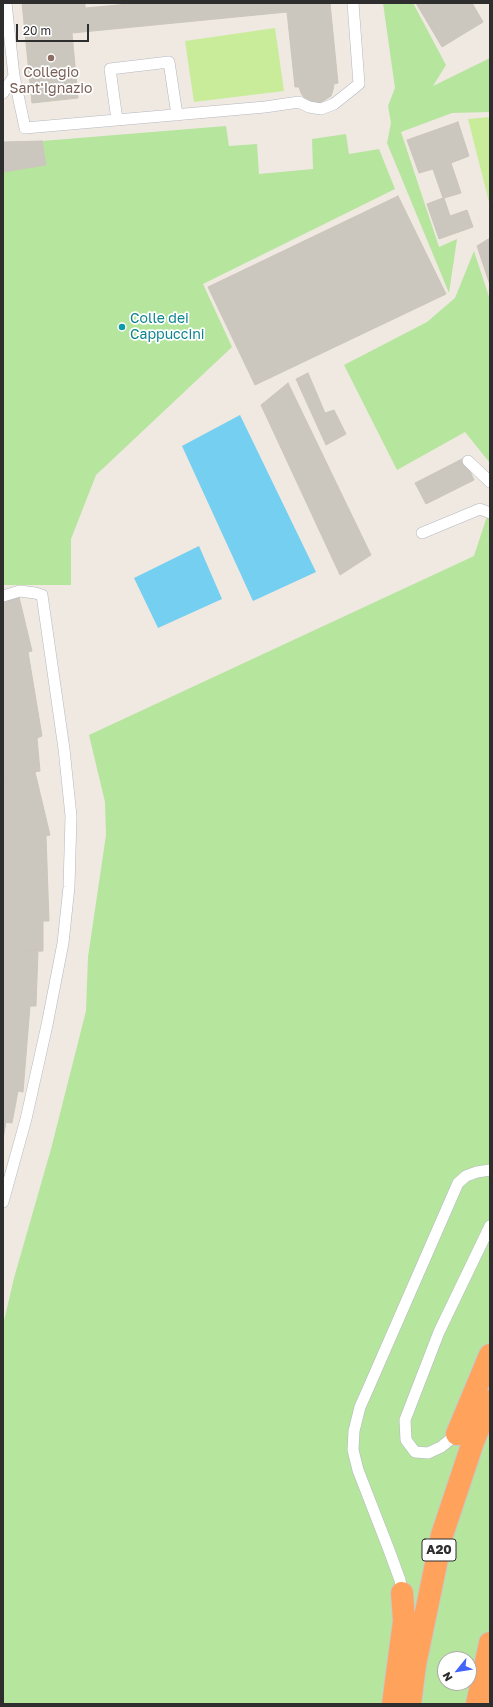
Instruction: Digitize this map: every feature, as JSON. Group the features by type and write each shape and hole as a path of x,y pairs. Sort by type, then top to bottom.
{"highway":[{"path":"457,1434 490,1355"},
{"name":"A20","path":"410,1704 416,1657 442,1535 473,1442 490,1401"},
{"path":"393,1704 404,1621 402,1593"},
{"path":"477,1704 490,1643"}],"lane":[{"path":"6,3 14,76 25,128 265,107 299,102 309,108 321,109 334,104 359,84 353,3"},
{"path":"117,120 110,69 168,62 176,115"},
{"path":"3,93 14,76"},
{"path":"468,461 490,482"},
{"path":"422,533 480,509 490,513"},
{"path":"3,596 20,591 42,595 64,749 70,816 69,887 63,943 47,1026 26,1119 3,1202"},
{"path":"402,1593 400,1580 358,1470 353,1450 354,1431 365,1395 458,1183 466,1176 477,1172 490,1170"},
{"path":"457,1434 441,1447 428,1453 415,1452 406,1440 405,1420 439,1332 490,1226"}],"green space":[{"path":"383,3 413,3 446,65 433,86 490,58 490,112 452,113 401,132 439,247 457,239 449,293 387,143 391,123 388,106 395,88"},
{"path":"275,28 284,91 194,102 185,41"},
{"path":"490,117 490,206 468,119"},
{"path":"226,126 229,146 257,144 259,174 313,169 312,139 346,134 349,154 379,149 395,189 203,284 232,347 96,475 71,539 71,585 3,585 3,172 46,165 42,141"},
{"path":"474,251 490,300 490,463 465,432 397,470 344,365 427,322 455,298"},
{"path":"490,507 490,1704 3,1704 3,1325 14,1278 51,1149 86,1011 88,957 106,835 105,802 89,735 474,556"}],"water":[{"path":"240,415 316,572 253,601 182,446"},
{"path":"199,546 222,599 158,628 134,578"}],"building":[{"name":"Collegio Sant'Ignazio","path":"22,3 85,3 85,8 140,3 330,3 338,83 334,84 331,96 319,103 305,99 299,87 295,87 287,12 72,33 78,98 32,103"},
{"path":"416,3 472,3 483,22 442,47"},
{"path":"458,122 469,156 451,163 461,193 444,198 450,216 467,210 473,227 439,239 427,204 443,198 433,169 419,173 407,140"},
{"path":"42,141 46,165 3,172 3,142"},
{"path":"398,196 446,294 255,385 208,287"},
{"path":"490,238 490,285 477,246"},
{"path":"308,373 325,413 334,410 346,434 326,445 296,379"},
{"path":"288,383 371,555 340,575 261,405"},
{"path":"464,458 474,480 426,504 415,483"},
{"path":"19,597 32,651 28,652 42,736 37,738 40,771 3,777 3,602"},
{"path":"35,772 50,835 46,836 49,921 43,921 43,951 3,952 3,777"},
{"path":"38,951 36,1006 30,1006 23,1092 18,1091 12,1123 3,1122 3,952"},
{"path":"3,1122 6,1122 3,1139"}],"place":[{"name":"Collegio Sant'Ignazio","path":"51,58"},
{"name":"Colle dei Cappuccini","path":"122,327"}]}
